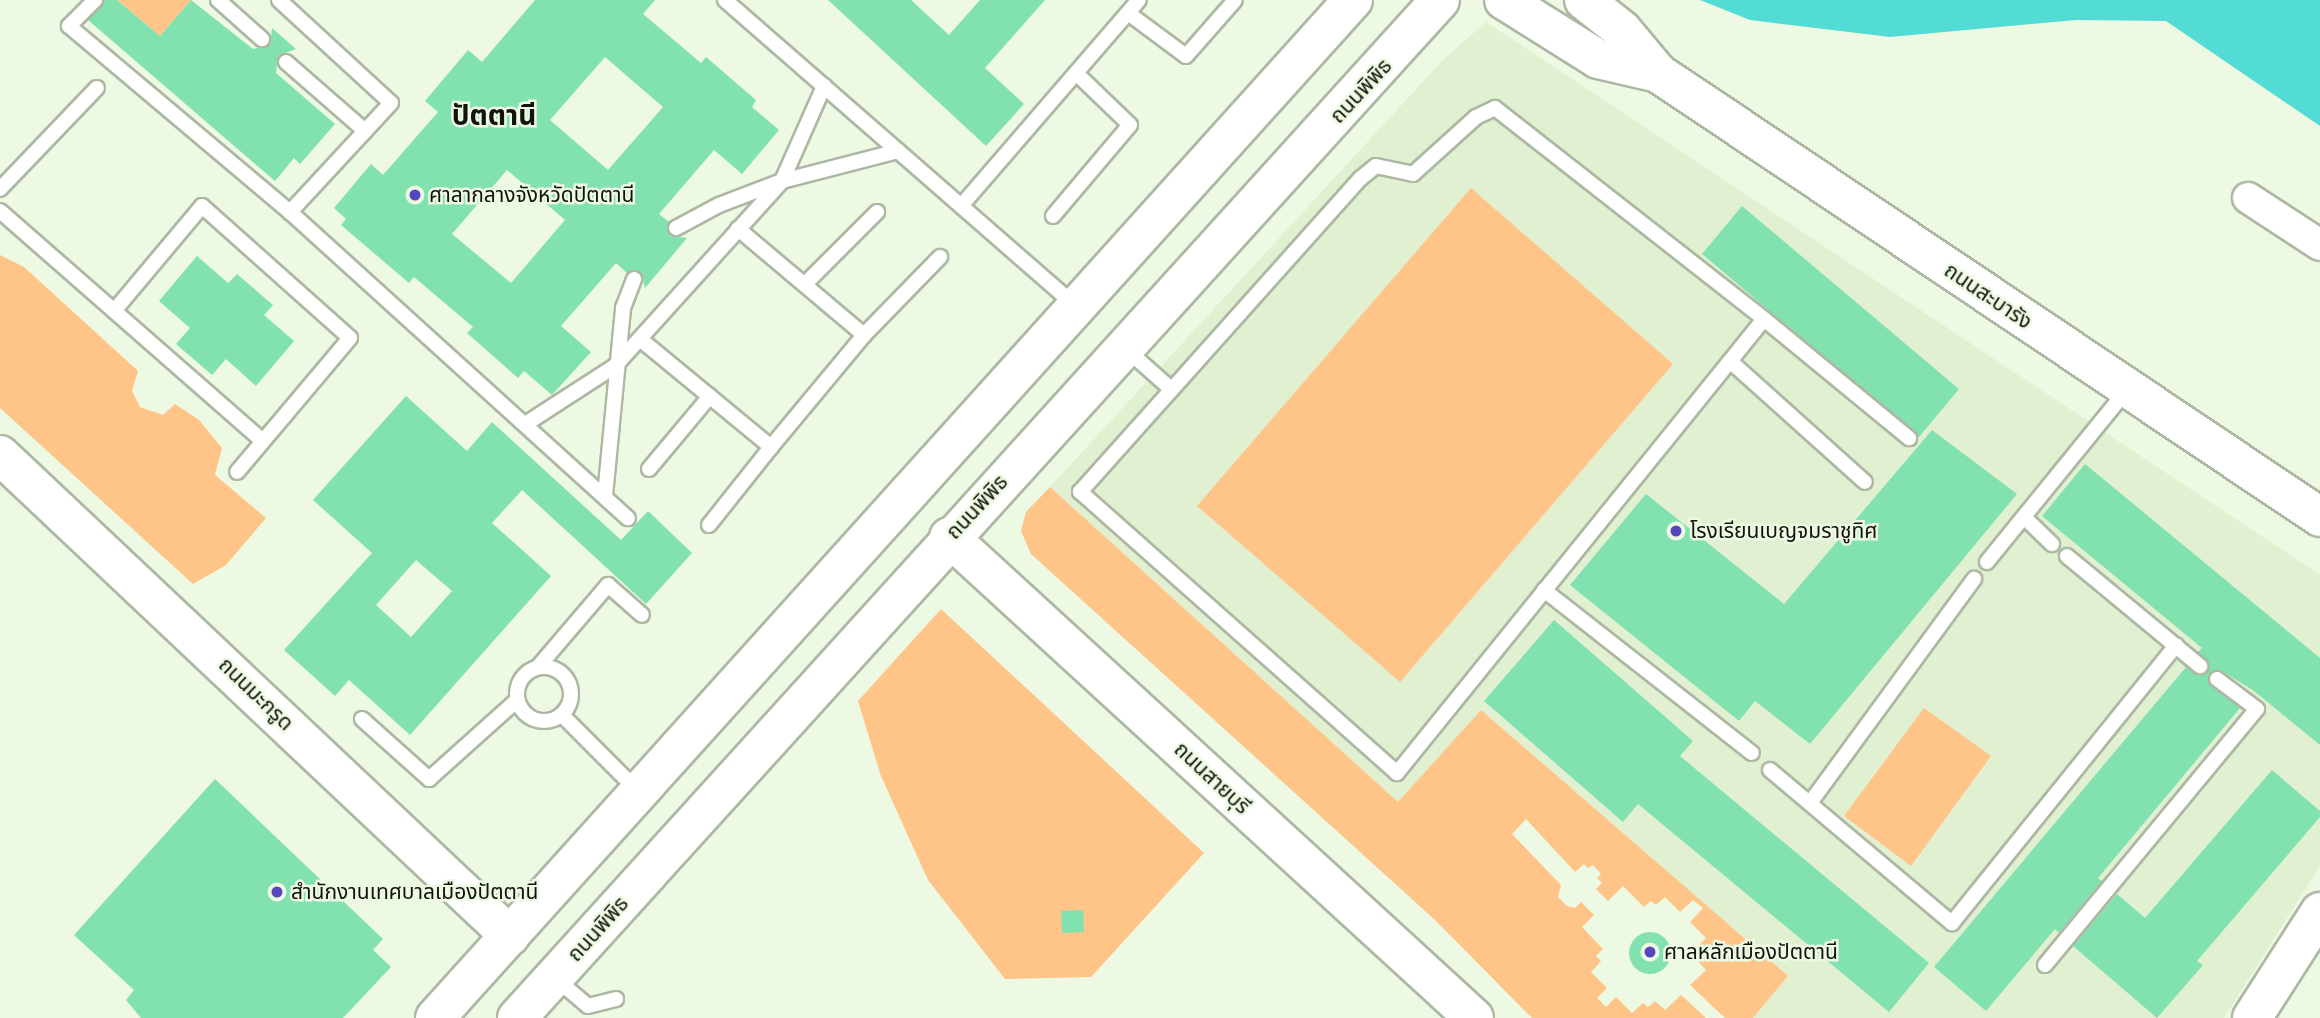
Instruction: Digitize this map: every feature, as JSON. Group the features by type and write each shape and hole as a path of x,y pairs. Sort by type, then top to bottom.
{"main road":[{"path":"435,1018 641,794 1353,0"},
{"name":"ถนนพิพิธ","path":"517,1018 960,525 1125,348 1440,0"},
{"path":"1504,0 1598,59 1658,73"},
{"path":"1584,0 1622,30 1658,73"},
{"name":"ถนนสะบารัง","path":"1658,73 2320,517"},
{"path":"1079,308 1125,348"},
{"name":"ถนนมะกรูด","path":"0,456 555,977"},
{"name":"ถนนสายบุรี","path":"927,474 960,525 1474,1018"},
{"path":"773,645 819,685"},
{"path":"641,794 685,833"},
{"path":"2252,1018 2320,912"}],"street":[{"path":"2248,198 2320,245"}],"lane":[{"path":"95,0 69,26 290,212 527,423 628,518"},
{"path":"218,0 262,39"},
{"path":"279,0 391,103 290,212"},
{"path":"725,0 1079,308"},
{"path":"961,206 1139,0"},
{"path":"1128,13 1186,56 1235,0"},
{"path":"286,62 365,131"},
{"path":"1053,216 1130,125 1076,73"},
{"path":"527,423 615,366 782,181 824,86"},
{"path":"0,190 97,88"},
{"path":"1764,319 1397,773 1080,492 1170,387 1362,178 1376,166 1413,174 1476,117 1495,108 1764,319 1909,438"},
{"path":"676,228 719,205 782,181 898,151"},
{"path":"114,311 202,206 350,338 237,472"},
{"path":"0,211 263,441"},
{"path":"804,285 877,212"},
{"path":"738,229 864,335"},
{"path":"709,525 864,335 940,257"},
{"path":"605,496 622,308 634,279"},
{"path":"640,339 771,447"},
{"path":"1125,348 1170,387"},
{"path":"1730,361 1865,482"},
{"path":"1987,562 2127,390"},
{"path":"649,469 710,396"},
{"path":"2024,517 2052,544"},
{"path":"2067,556 2200,666"},
{"path":"1810,803 1974,579"},
{"path":"362,719 429,779 517,700 521,680 538,667 608,585 642,615"},
{"path":"1545,590 1752,753"},
{"path":"1770,770 1952,923 2176,645"},
{"path":"517,700 523,712 536,720 550,721 562,715 569,703 570,688 552,668 538,667"},
{"path":"2045,965 2257,709 2217,679"},
{"path":"562,715 641,794"},
{"path":"555,977 588,1006 616,999"}],"shaded area":[{"path":"117,0 191,0 160,36"},
{"name":"โรงเรียนเบญจมราชูทิศ","path":"1486,22 2320,575 2320,866 2224,1018 1753,1018 1788,976 1481,710 1399,803 1050,487 1442,61"},
{"path":"1471,188 1673,364 1400,682 1197,506"},
{"path":"0,255 24,267 138,371 132,391 140,407 163,415 175,404 199,420 222,448 215,475 266,518 226,565 193,584 0,408"},
{"path":"1050,487 1398,802 1481,710 1788,976 1753,1018 1725,1018 1690,985 1706,970 1696,959 1703,952 1697,947 1706,938 1690,922 1703,908 1693,900 1680,912 1665,897 1656,905 1651,901 1644,907 1623,886 1608,901 1596,889 1602,883 1597,878 1601,874 1593,865 1588,868 1584,864 1575,872 1526,819 1512,834 1561,885 1558,897 1567,906 1575,908 1581,902 1594,915 1582,927 1603,949 1596,956 1601,961 1591,972 1607,988 1597,998 1606,1007 1616,997 1632,1013 1643,1003 1648,1007 1655,1001 1665,1010 1681,995 1706,1018 1532,1018 1434,919 1031,554 1021,531 1026,512"},
{"path":"941,609 1204,853 1091,977 1005,979 928,880 881,776 858,701"},
{"path":"1924,708 1991,756 1911,866 1844,816"}],"water":[{"path":"1700,0 2320,0 2320,126 2166,21 2076,20 1890,37 1750,20"}],"building":[{"path":"104,0 117,0 160,36 191,0 253,49 270,45 272,28 296,49 278,56 276,73 335,124 300,164 294,158 275,181 88,20"},
{"name":"ศาลากลางจังหวัดปัตตานี","path":"535,0 655,0 643,14 701,63 706,57 756,100 752,107 779,130 742,174 714,150 659,214 669,222 670,236 687,238 645,288 641,272 627,273 616,263 561,326 591,352 552,395 524,371 518,378 467,333 473,327 414,277 409,283 341,225 346,219 334,208 371,164 383,175 438,112 425,101 468,50 482,62","holes":["605,57 663,107 608,170 550,120","507,170 565,220 511,283 452,234"]},
{"path":"828,0 911,0 949,35 980,0 1045,0 985,68 1024,104 986,146"},
{"path":"1742,206 1959,389 1919,437 1702,254"},
{"path":"197,256 228,283 237,274 273,305 264,315 294,341 256,386 226,359 212,375 176,344 190,328 159,301"},
{"path":"406,396 467,451 492,422 621,540 648,511 692,553 646,604 522,490 492,523 551,576 410,735 349,680 335,696 284,650 372,553 313,500","holes":["416,560 452,591 411,637 376,605"]},
{"path":"1932,430 2017,494 1810,744 1755,701 1739,721 1570,585 1646,494 1784,604"},
{"path":"2085,464 2320,658 2320,745 2254,691 2222,671 2210,673 2211,686 2240,708 2098,878 2102,881 2059,933 2055,929 1986,1011 1934,967 2186,667 2199,676 2209,668 2198,652 2202,648 2042,516"},
{"path":"1554,620 1693,741 1680,756 1929,963 1889,1012 1638,804 1623,822 1484,701"},
{"path":"2272,770 2320,811 2320,817 2197,961 2203,965 2157,1018 2073,946 2117,894 2145,918"},
{"name":"สำนักงานเทศบาลเมืองปัตตานี","path":"215,779 383,939 373,950 391,967 343,1018 141,1018 126,1000 134,990 74,935"},
{"path":"1083,910 1084,932 1062,933 1061,911"},
{"name":"ศาลหลักเมืองปัตตานี","path":"1650,932 1665,938 1671,953 1665,968 1650,974 1635,968 1629,953 1635,938"}],"place":[{"name":"ศาลากลางจังหวัดปัตตานี","path":"415,195"},
{"name":"โรงเรียนเบญจมราชูทิศ","path":"1676,531"},
{"name":"สำนักงานเทศบาลเมืองปัตตานี","path":"277,892"},
{"name":"ศาลหลักเมืองปัตตานี","path":"1650,952"}],"district":[{"name":"ปัตตานี","path":"494,115"}]}
